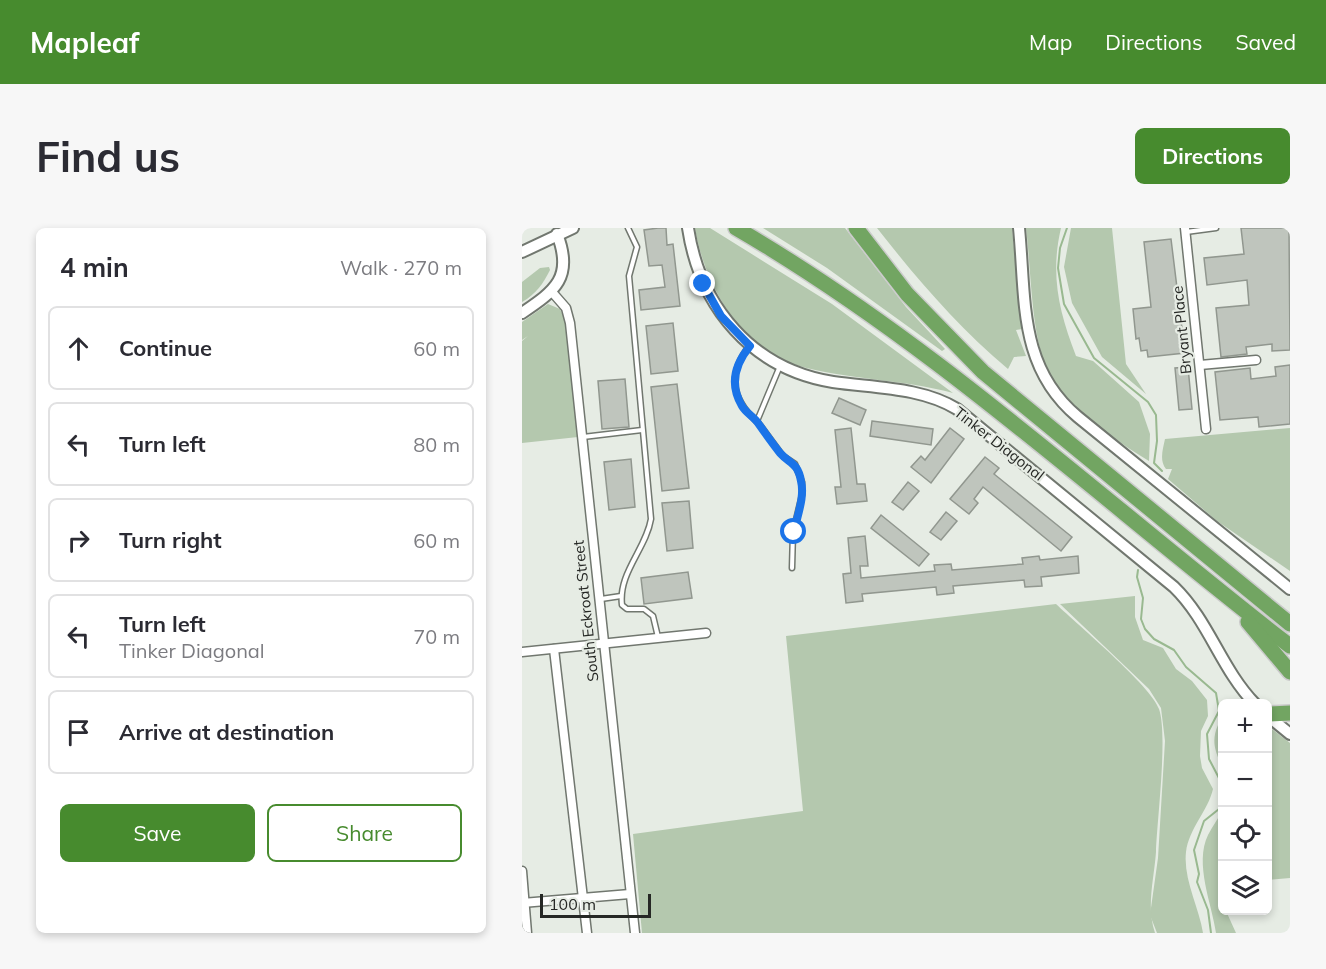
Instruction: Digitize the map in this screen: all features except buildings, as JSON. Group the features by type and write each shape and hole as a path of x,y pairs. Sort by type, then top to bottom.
{"highway":[{"path":"856,228 907,294 983,372 1290,624"},
{"path":"868,228 915,289 1017,399"},
{"name":"Tinker Diagonal","path":"741,231 858,307 969,387 1228,599 1290,646"},
{"path":"1169,526 1290,612"},
{"path":"1228,599 1290,672"},
{"path":"1272,715 1290,714"}],"street":[{"path":"522,252 573,228"},
{"path":"1019,228 1031,344 1040,373 1053,393 1078,417 1290,589"},
{"name":"Bryant Place","path":"1185,230 1206,429"},
{"name":"Tinker Diagonal","path":"689,231 695,264 708,296 721,316 750,346 781,366 831,382 926,396 957,410 1174,587 1200,617 1232,675 1251,699"},
{"path":"522,313 552,292 563,270 562,247 558,234"},
{"name":"South Eckroat Street","path":"552,292 566,308 570,323 635,933"},
{"path":"1200,365 1256,360"},
{"path":"522,652 706,633"},
{"path":"554,649 587,933"},
{"path":"1272,718 1290,734"},
{"path":"522,872 527,933"},
{"path":"523,903 630,894"}],"lane":[{"path":"628,228 637,248 629,276 651,519 649,532 623,581 621,596 622,604 627,609 644,609 653,616 658,638"},
{"path":"1185,230 1216,228"},
{"path":"750,346 735,368 735,380 742,408 757,421 783,456 795,464 802,482 802,495 794,532 792,567"},
{"path":"757,421 757,415 781,366"},
{"path":"581,438 642,430"},
{"path":"598,599 621,596"}],"green space":[{"path":"695,228 710,228 832,304 953,393 934,388 815,370 796,365 757,344 741,328 716,291 700,249"},
{"path":"763,228 845,228 906,307 945,349 942,351 827,268"},
{"path":"877,228 1012,228 1022,329 1016,330 1026,356 1014,357 1008,369 939,302"},
{"path":"1026,228 1061,228 1056,278 1061,309 1076,356 1093,361 1139,402 1150,434 1149,461 1107,433 1078,409 1065,396 1047,369 1035,320"},
{"path":"1071,228 1112,228 1126,364 1146,394 1102,357 1072,303 1064,267"},
{"path":"549,267 550,270 539,288 522,302 522,282 540,268"},
{"path":"548,304 560,309 565,320 578,437 522,443 522,341 528,336 522,340 522,322"},
{"path":"1290,428 1290,571 1217,521 1168,479 1172,469 1166,469 1162,458 1165,439"},
{"path":"1135,596 1135,617 1143,640 1163,648 1176,669 1192,681 1207,700 1208,716 1201,731 1200,756 1202,768 1213,789 1191,835 1186,852 1189,883 1203,933 1157,933 1150,915 1158,858 1165,741 1161,708 1149,689 1060,604"},
{"path":"1056,604 1129,671 1159,709 1162,757 1151,893 1152,923 1155,933 642,933 633,834 803,811 786,636"},
{"path":"1218,725 1218,756 1214,741"},
{"path":"1272,729 1290,743 1290,878 1272,880"},
{"path":"1218,818 1218,915 1228,915 1236,933 1216,933 1203,871 1204,846"}],"waterway":[{"path":"1067,228 1060,248 1058,268 1064,304 1094,358 1148,402 1156,415 1157,441 1154,463 1162,471"},
{"path":"1138,570 1137,577 1143,598 1141,619 1145,629 1154,639 1174,650 1186,667 1216,693 1219,711 1207,734 1209,759 1220,780 1222,796 1219,809 1204,821 1194,850 1199,874 1197,882 1208,910 1211,933"}],"route":[{"path":"703,284 721,316 750,346 735,368 737,394 742,408 757,421 783,456 795,464 798,471 802,482 802,495 794,532"}]}
